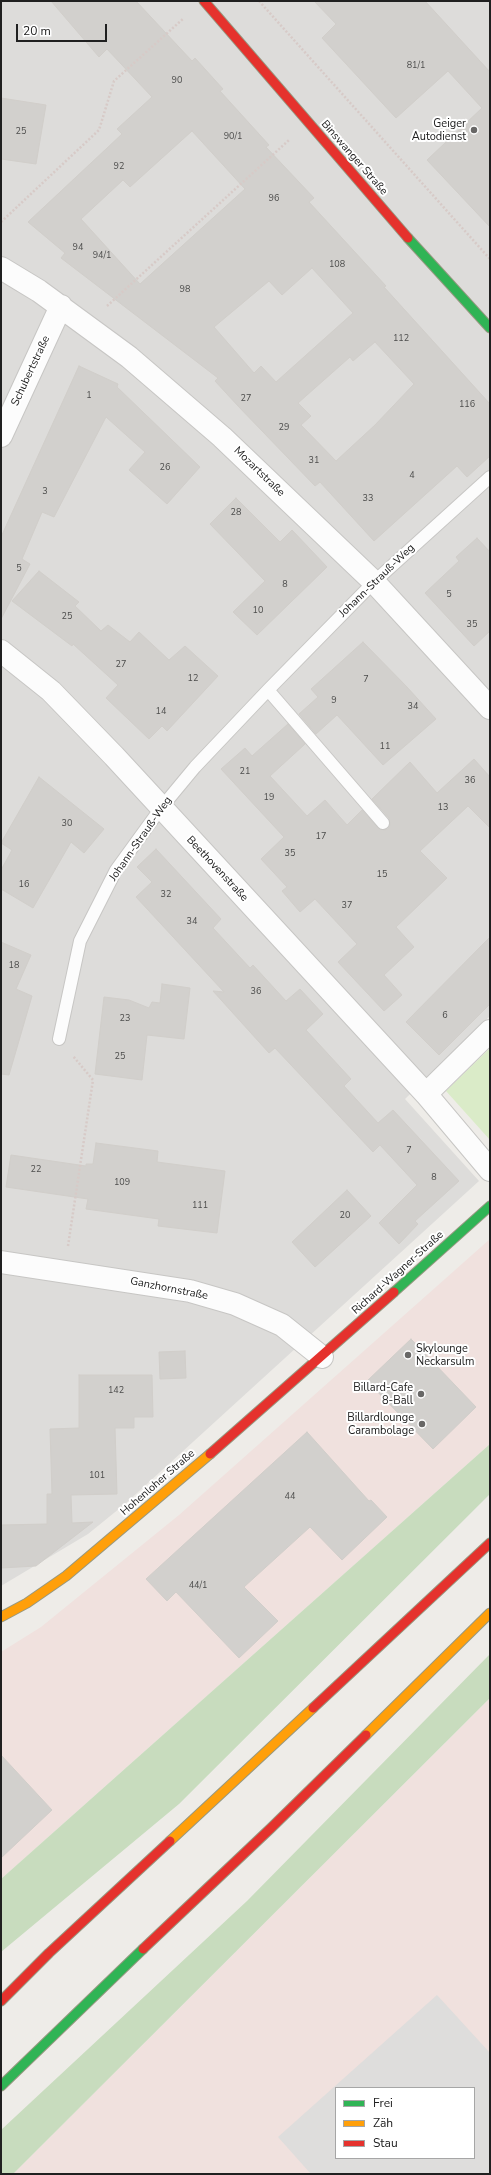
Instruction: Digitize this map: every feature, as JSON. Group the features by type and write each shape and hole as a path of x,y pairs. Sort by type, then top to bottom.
{"main road":[{"name":"Binswanger Straße","path":"204,1 398,226 490,327"},
{"name":"Richard-Wagner-Straße","path":"322,1357 490,1206"},
{"name":"Hohenloher Straße","path":"1,1617 27,1603 66,1576 146,1510 322,1357"},
{"path":"1,2001 49,1953 490,1543"},
{"path":"1,2086 204,1889 282,1817 490,1613"}],"street":[{"name":"Mozartstraße","path":"1,268 61,306 130,357 222,437 374,582 490,708"},
{"name":"Schubertstraße","path":"1,436 61,306"},
{"name":"Beethovenstraße","path":"1,651 51,691 114,756 426,1094 490,1170"},
{"path":"426,1094 490,1032"},
{"name":"Ganzhornstraße","path":"1,1262 190,1291 235,1304 282,1325 322,1357"}],"lane":[{"name":"Johann-Strauß-Weg","path":"59,1039 80,941 116,870 161,808 196,767 268,690 374,582 490,477"},
{"path":"268,690 383,823"}],"path":[{"path":"258,1 490,259"},
{"path":"1,222 99,130 114,81 187,16"},
{"path":"86,325 290,139"},
{"path":"59,1039 94,1080 64,1272"}],"shaded area":[{"path":"1,1 490,1 490,1016 405,1099 479,1181 125,1504 88,1534 1,1586"},
{"path":"490,1239 490,1444 1,1879 1,1652 41,1627 179,1515"},
{"path":"490,1698 490,2174 13,2174"},
{"path":"437,1995 490,2053 490,2174 311,2174 278,2137"}],"green space":[{"path":"490,1048 490,1140 446,1091"},
{"path":"490,1444 490,1494 179,1804 1,1952 1,1879"},
{"path":"490,1654 490,1698 13,2174 1,2174 1,2130 247,1901"}],"building":[{"path":"51,1 136,1 192,61 195,58 223,89 220,91 269,145 266,147 314,198 309,202 386,286 384,287 490,404 490,456 467,477 457,466 374,541 320,482 315,486 238,406 215,381 218,378 61,258 65,253 28,222 122,134 117,129 152,97 107,49 99,57","holes":["192,131 245,189 140,284 81,219 123,180 130,187","312,268 353,313 276,382 261,366 254,373 214,327 269,281 282,295","375,342 414,384 375,425 336,461 301,425 311,416 298,403 350,357 353,361"]},
{"path":"314,1 425,1 490,72 490,227 427,160 482,108 448,71 396,118 322,38 336,24"},
{"path":"1,98 46,105 36,164 1,159"},
{"path":"79,366 118,384 117,387 200,467 167,504 129,470 145,452 106,417 54,517 42,512 22,559 30,564 1,619 1,537"},
{"path":"236,498 280,542 292,530 327,567 257,635 233,612 265,581 210,524"},
{"path":"477,538 490,552 490,631 474,646 425,593 459,561 456,557"},
{"path":"39,571 79,602 75,606 101,631 108,625 130,642 139,632 169,660 185,646 218,676 167,731 162,726 149,739 106,698 118,685 73,644 72,646 12,601"},
{"path":"363,642 436,719 383,765 337,715 316,734 299,714 318,697 311,689"},
{"path":"288,724 305,744 270,776 307,816 325,800 347,825 362,810 378,828 384,830 388,829 390,825 389,818 372,799 410,762 437,793 474,759 490,777 490,828 468,806 420,851 447,878 396,927 414,947 384,975 402,995 384,1011 338,962 357,944 315,899 300,912 282,891 287,887 261,859 284,837 221,769 245,748 252,756"},
{"path":"39,777 104,829 84,853 71,842 33,908 1,889 1,870 12,850 1,843"},
{"path":"156,849 221,919 213,928 250,968 253,965 286,1001 300,989 323,1014 306,1030 351,1079 344,1086 378,1123 393,1110 459,1181 415,1221 418,1224 399,1244 379,1223 417,1185 380,1145 373,1152 275,1048 269,1053 213,991 224,992 136,897 152,882 137,867"},
{"path":"490,937 490,1004 439,1055 406,1022"},
{"path":"1,942 31,955 16,989 32,996 9,1075 1,1074"},
{"path":"162,984 190,988 184,1039 147,1035 142,1080 95,1074 104,997 129,1000 149,1008 152,1002 160,1003"},
{"path":"96,1143 158,1151 157,1162 225,1171 217,1233 158,1226 159,1219 86,1209 88,1199 6,1187 11,1155 86,1166 86,1164 93,1164"},
{"path":"347,1190 371,1216 315,1267 292,1242"},
{"name":"Billard-Cafe 8-Ball","path":"411,1339 476,1407 433,1449 367,1381"},
{"path":"185,1351 186,1378 160,1379 159,1352"},
{"path":"79,1375 152,1375 153,1417 134,1417 134,1428 115,1428 117,1494 71,1495 72,1523 93,1522 36,1566 1,1568 1,1525 47,1524 47,1494 52,1494 50,1429 79,1428"},
{"path":"307,1432 369,1501 371,1500 387,1517 342,1560 310,1527 244,1587 278,1621 239,1658 176,1592 167,1601 146,1579"},
{"path":"1,1755 52,1810 1,1858"}],"traffic: fast":[{"path":"408,238 490,328"},
{"path":"394,1292 490,1206"},
{"path":"1,2086 143,1949"}],"traffic: slow":[{"path":"1,1617 27,1603 66,1576 210,1454"},
{"path":"366,1735 490,1613"},
{"path":"170,1841 313,1708"}],"traffic: jam":[{"path":"204,1 408,238"},
{"path":"210,1454 394,1292"},
{"path":"313,1708 490,1543"},
{"path":"143,1949 271,1828 366,1735"},
{"path":"1,2001 49,1953 170,1841"}],"place":[{"name":"Geiger Autodienst","path":"474,130"},
{"name":"Skylounge Neckarsulm","path":"408,1355"},
{"name":"Billard-Cafe 8-Ball","path":"421,1394"},
{"name":"Billardlounge Carambolage","path":"422,1424"}]}
